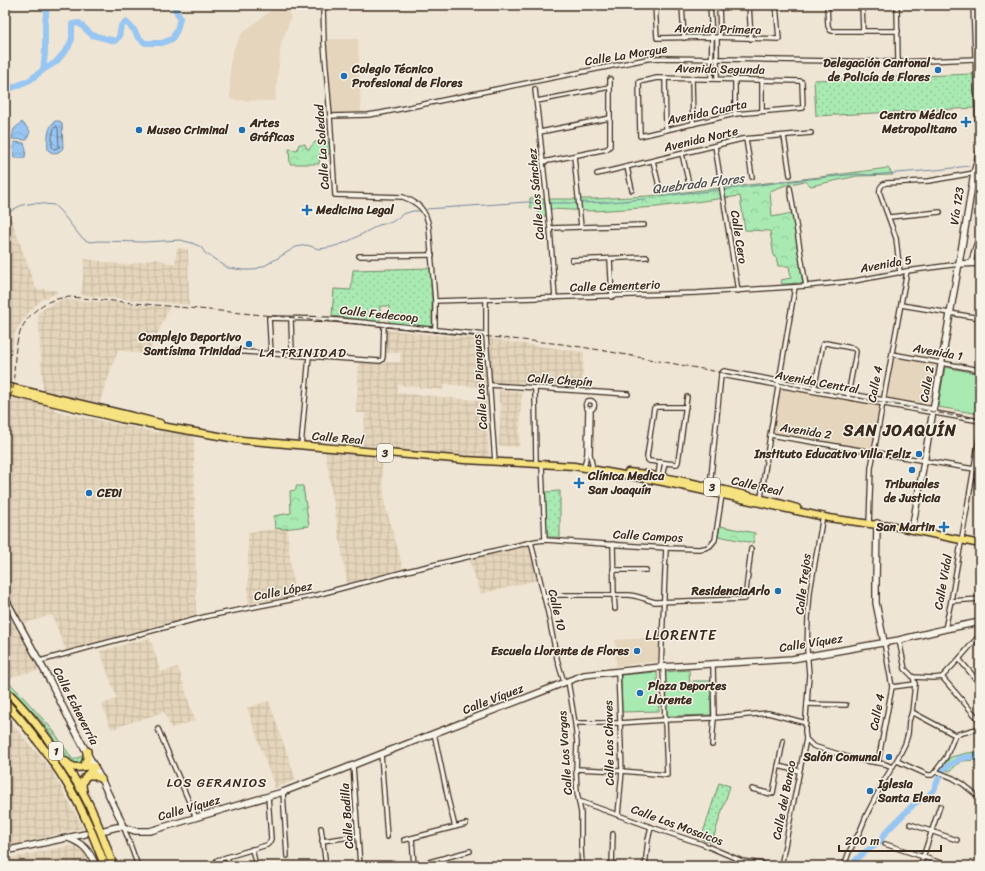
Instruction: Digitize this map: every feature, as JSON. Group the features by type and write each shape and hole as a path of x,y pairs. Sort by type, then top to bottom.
{"highway":[{"name":"1","path":"5,690 25,710 69,770 84,795 96,820 113,866"},
{"name":"1","path":"5,702 36,738 72,791 89,826 105,866"},
{"path":"43,734 74,768 84,766 94,767"},
{"path":"84,766 87,759 87,751"},
{"path":"84,795 82,785 84,778 94,767"},
{"path":"87,775 94,775 101,779"}],"main road":[{"path":"974,5 979,126"},
{"name":"Vía 123","path":"959,264 974,173 980,151"},
{"name":"Avenida 5","path":"959,264 980,263"},
{"name":"Calle 2","path":"912,530 959,264"},
{"name":"Calle Real","path":"5,386 110,410 179,429"},
{"name":"Calle Real","path":"5,391 121,419 242,440 495,462 539,464 660,476 761,498 823,516"},
{"path":"110,410 121,419 137,417"},
{"name":"Calle Real","path":"593,469 781,508 892,526 980,544"},
{"path":"690,488 710,487 712,490 720,492 722,495 724,493 742,494"},
{"path":"748,500 758,500 761,498 764,502 774,504 781,508"},
{"name":"Calle 4","path":"877,524 876,603 884,642"},
{"name":"Calle Echeverría","path":"5,598 87,751 123,827"},
{"name":"Calle Víquez","path":"123,827 135,831 150,831 283,792 584,675 662,667 782,660 899,640 979,622"},
{"path":"105,830 123,827"},
{"path":"5,851 86,834"},
{"path":"68,838 84,846 91,855 96,866"}],"street":[{"name":"Calle La Soledad","path":"323,5 324,44 335,195 403,197 410,199 424,211 427,216 432,255 435,330"},
{"name":"Avenida Primera","path":"655,5 657,38 712,37 778,39 776,5"},
{"path":"682,5 684,38"},
{"path":"710,5 712,79"},
{"path":"717,79 717,38 720,34 719,5"},
{"path":"749,5 751,39"},
{"path":"827,5 828,26 832,31 898,31"},
{"path":"862,5 863,31"},
{"path":"897,5 898,62"},
{"name":"Calle La Morgue","path":"330,116 368,115 381,113 660,58 898,62 976,59"},
{"name":"Avenida Segunda","path":"640,136 639,82 657,78 802,81 803,109"},
{"path":"665,78 666,130"},
{"path":"543,162 609,148 610,79"},
{"path":"692,79 693,124"},
{"path":"735,80 735,114"},
{"path":"762,80 762,111"},
{"path":"537,101 610,87"},
{"name":"Calle Los Sánchez","path":"535,89 550,228 555,298"},
{"name":"Avenida Cuarta","path":"640,136 735,114 803,109"},
{"path":"540,132 610,118"},
{"name":"Avenida Norte","path":"597,174 746,139 811,133"},
{"path":"784,136 790,175"},
{"path":"746,139 752,176"},
{"name":"Calle Cero","path":"715,146 738,290"},
{"path":"682,154 689,184"},
{"path":"574,156 581,227"},
{"path":"653,161 659,186"},
{"path":"627,167 632,190"},
{"path":"900,273 896,238 880,192 880,187 888,183 929,181 974,173"},
{"path":"790,188 806,286"},
{"path":"889,217 940,212"},
{"path":"550,228 644,225"},
{"path":"971,264 975,246 980,238"},
{"path":"359,256 432,255"},
{"path":"572,260 647,258"},
{"path":"610,259 612,296"},
{"name":"Avenida 5","path":"795,287 854,281 907,271 959,264"},
{"name":"Calle 4","path":"869,523 870,476 907,271"},
{"path":"761,498 778,383 795,287"},
{"name":"Calle Cementerio","path":"435,301 697,293 795,287"},
{"name":"Calle Los Pianguas","path":"486,300 486,335 495,462"},
{"path":"901,305 980,318"},
{"name":"Calle Fedecoop","path":"271,354 269,318 317,318 486,335"},
{"path":"291,319 292,355"},
{"path":"231,351 380,361 383,357 384,324"},
{"path":"814,389 823,344 829,343 855,349 856,352 847,396"},
{"name":"Avenida 1","path":"892,354 980,370"},
{"path":"301,446 309,356"},
{"name":"Avenida Central","path":"721,375 724,371 778,383"},
{"path":"710,487 721,375"},
{"name":"Avenida Central","path":"721,375 814,389 980,421"},
{"name":"Calle Chepín","path":"490,385 628,394"},
{"path":"535,388 545,540"},
{"path":"686,407 654,408 647,458 649,461 677,464 678,462 686,407 687,396"},
{"path":"584,468 588,454 590,409"},
{"name":"Calle Vidal","path":"945,629 980,432"},
{"name":"Avenida 2","path":"770,435 980,470"},
{"path":"588,454 593,469"},
{"path":"660,462 660,476"},
{"path":"660,476 665,463"},
{"name":"Calle Campos","path":"531,542 545,540 666,548 708,547 712,545 716,535 722,495"},
{"name":"Calle Trejos","path":"807,704 809,674 807,656 808,618 810,592 823,516"},
{"name":"Calle 10","path":"531,542 557,659 566,681"},
{"name":"Calle López","path":"40,662 101,644 208,616 316,595 407,571 531,542"},
{"path":"613,544 615,609"},
{"path":"576,769 667,775 662,667 666,548"},
{"path":"544,597 558,595 635,595 651,601 664,602 745,599 751,549"},
{"path":"614,570 646,570"},
{"path":"951,601 980,599"},
{"path":"913,677 942,677 978,637 979,622"},
{"path":"844,866 867,814 905,744 908,734 915,684 913,677 906,669 899,640"},
{"name":"Calle 4","path":"878,762 892,687 884,642"},
{"path":"959,659 980,684"},
{"path":"712,745 714,718 713,665"},
{"name":"Calle Los Chaves","path":"618,672 622,771 618,815"},
{"path":"942,677 980,721"},
{"name":"Calle Los Vargas","path":"566,681 575,723 577,744 576,769 581,813 582,866"},
{"path":"892,687 915,684"},
{"path":"807,704 846,705"},
{"name":"Calle del Banco","path":"781,866 806,738 807,704"},
{"path":"912,712 955,736 980,728"},
{"path":"575,723 619,723 714,718 768,713 806,723"},
{"path":"158,729 196,818"},
{"path":"434,733 455,826"},
{"path":"896,761 928,776 932,775 936,772 946,757 955,736"},
{"path":"806,738 814,746 854,759 878,762 892,767"},
{"path":"752,789 770,794 773,793 783,741"},
{"path":"381,754 387,837"},
{"name":"Calle Badilla","path":"353,766 360,866"},
{"path":"778,766 799,771"},
{"path":"936,772 953,778 980,798"},
{"path":"283,792 287,856"},
{"path":"217,860 267,845 270,842 268,796"},
{"name":"Calle Los Mosaicos","path":"579,801 702,844 742,860 768,866"},
{"path":"920,866 940,806"},
{"path":"404,840 466,824"},
{"path":"910,824 957,840"},
{"path":"123,827 138,866"},
{"path":"645,866 651,827"},
{"path":"321,828 326,866"},
{"path":"612,866 613,834"},
{"path":"322,841 358,836"},
{"path":"412,838 414,866 470,851"},
{"path":"886,844 950,866"},
{"path":"252,849 256,866"},
{"path":"227,857 229,866"}],"shaded area":[{"path":"281,5 286,5 291,18 281,44 275,101 230,100 230,64 234,48 242,33 273,9"},
{"name":"Colegio Técnico Profesional de Flores","path":"325,39 358,39 361,112 332,113"},
{"path":"10,215 36,289 57,290 55,294 41,300 30,311 17,329 14,336 11,355 10,382 5,381 5,216"},
{"path":"177,248 188,249 189,305 81,295 85,259 125,265 155,259 175,264"},
{"path":"61,300 114,302 169,308 148,355 118,350 99,404 43,391 38,313"},
{"path":"386,330 471,338 483,345 487,388 444,384 443,390 398,385 397,393 486,401 489,458 363,446 365,413 356,413 359,363 384,364 386,362 400,362 401,353 386,353"},
{"path":"489,339 584,352 582,387 492,382"},
{"path":"894,358 937,366 931,406 888,398"},
{"path":"780,388 880,405 872,450 772,434"},
{"path":"499,390 522,392 519,447 499,446 501,403 498,403"},
{"path":"15,396 55,408 55,411 158,433 158,430 194,437 196,617 152,627 66,651 52,615 22,624 5,591 5,410"},
{"path":"325,452 381,457 385,505 403,568 347,583"},
{"path":"287,528 294,596 248,604 248,532"},
{"path":"529,546 537,580 481,594 469,559"},
{"path":"5,609 41,670 14,676 8,681 5,678"},
{"name":"Escuela Llorente de Flores","path":"660,637 658,661 616,666 615,640"},
{"path":"150,638 161,672 178,667 195,721 171,728 164,712 111,729 102,704 117,699 100,651"},
{"path":"269,701 296,780 275,788 247,708"},
{"path":"5,715 52,771 83,828 5,847"},
{"path":"79,844 89,855 93,866 5,866 5,859"}],"green space":[{"path":"973,74 974,108 816,116 814,80"},
{"path":"315,142 329,142 330,154 320,154 319,164 290,164 289,149 297,150 299,144 305,144 307,149 309,149"},
{"path":"888,168 893,175 857,176 811,186 805,181 786,185 770,191 772,217 792,213 803,283 782,284 781,280 791,278 789,266 778,266 776,257 774,257 770,231 745,230 740,196 657,207 593,211 550,209 549,199 593,199 649,196"},
{"path":"530,198 544,199 546,217 530,207"},
{"path":"430,268 432,327 389,323 389,306 380,306 380,322 332,316 334,289 351,290 353,270"},
{"path":"945,367 980,374 979,414 938,407"},
{"path":"296,486 303,486 309,526 283,529 275,528 274,516 291,513 290,491 296,490"},
{"path":"560,491 560,537 546,537 545,492"},
{"path":"720,526 755,533 753,543 718,536"},
{"path":"689,670 690,688 693,688 693,681 711,681 711,715 667,716 665,672"},
{"name":"Plaza Deportes Llorente","path":"657,672 659,711 622,712 621,675"},
{"path":"5,678 52,729 73,760 84,755 85,757 81,764 75,765 67,760 65,752 38,717 5,684"},
{"path":"980,752 980,760 961,761 950,771 940,769 951,757 967,753"},
{"path":"719,783 730,786 712,842 710,842 701,839"}],"water":[{"path":"55,121 60,121 62,124 63,148 54,153 48,150 48,138 50,127"},
{"path":"22,122 30,131 27,140 12,139 14,129"},
{"path":"14,142 24,143 26,149 25,158 14,158"}],"waterway":[{"path":"43,70 47,5"},
{"path":"5,91 30,80 56,62 68,48 72,39 72,24 79,23 92,35 115,41 119,37 121,26 126,22 145,43 162,43 172,39 177,30 180,18 173,5"},
{"name":"Quebrada Flores","path":"723,190 857,174 869,175 969,166"},
{"name":"Quebrada Flores","path":"580,203 655,198 720,190"},
{"name":"Quebrada Flores","path":"427,209 527,202 545,203"},
{"name":"Quebrada Flores","path":"5,213 10,212 22,205 35,203 54,205 80,236 90,242 180,240 201,247 205,253 228,268 253,270 266,265 296,247 307,245 319,249 332,247 347,242 379,225 392,222 403,214 419,211"},
{"name":"Quebrada Flores","path":"548,203 577,203"},
{"path":"853,866 862,854 879,843 886,832 915,803 927,797 934,790 942,770 961,758 980,756"}],"railway":[{"path":"5,405 13,389 16,346 22,327 28,318 44,304 56,299 70,297 562,344 955,416 980,419"}],"place":[{"name":"Delegación Cantonal de Policía de Flores","path":"938,70"},
{"name":"Colegio Técnico Profesional de Flores","path":"344,76"},
{"name":"Centro Médico Metropolitano","path":"966,122"},
{"name":"Museo Criminal","path":"139,130"},
{"name":"Artes Gráficas","path":"242,130"},
{"name":"Medicina Legal","path":"307,210"},
{"name":"Complejo Deportivo Santísima Trinidad","path":"249,344"},
{"name":"Instituto Educativo Villa Feliz","path":"919,454"},
{"name":"Tribunales de Justicia","path":"912,470"},
{"name":"Clínica Medica San Joaquín","path":"579,483"},
{"name":"CEDI","path":"89,493"},
{"name":"San Martin","path":"944,527"},
{"name":"ResidenciaArlo","path":"778,591"},
{"name":"Escuela Llorente de Flores","path":"637,651"},
{"name":"Plaza Deportes Llorente","path":"640,693"},
{"name":"Salón Comunal","path":"889,757"},
{"name":"Iglesia Santa Elena","path":"870,791"}],"district":[{"name":"LA TRINIDAD","path":"303,352"},
{"name":"SAN JOAQUÍN","path":"900,430"},
{"name":"LLORENTE","path":"681,635"},
{"name":"LOS GERANIOS","path":"217,782"}]}
